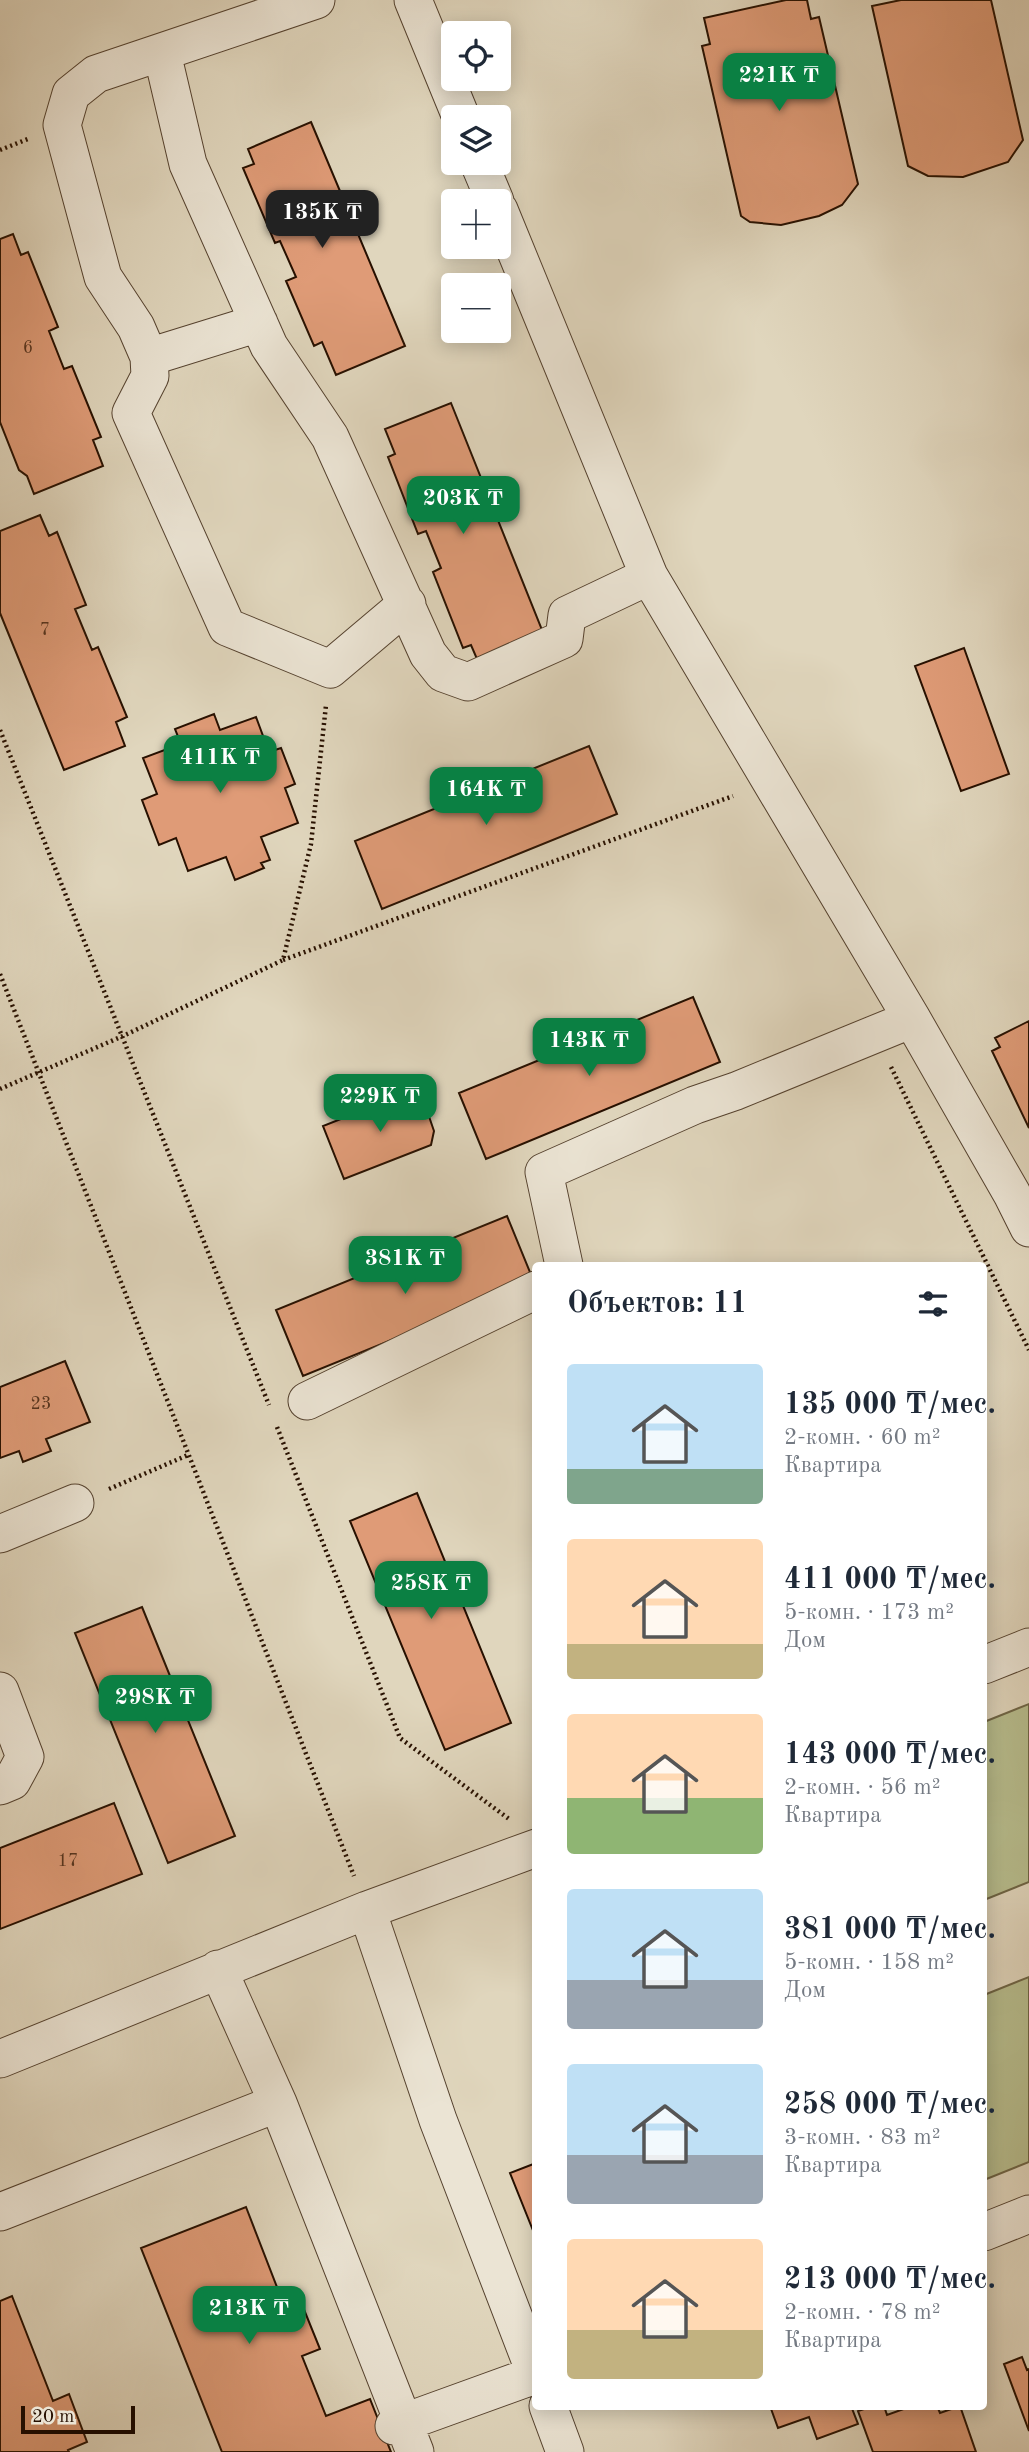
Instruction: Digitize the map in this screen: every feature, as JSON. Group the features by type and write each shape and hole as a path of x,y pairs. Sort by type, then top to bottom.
{"street":[{"path":"316,0 96,74 71,94 62,125 103,277 135,327 149,357 150,376 131,412 228,627 330,669 407,604"},
{"path":"412,0 456,105"},
{"path":"162,53 188,164 269,346 331,437 428,654 443,673 468,682 564,639 567,615 649,576"},
{"path":"511,239 649,576 912,1019 1021,1190 1029,1228"},
{"path":"149,357 259,323"},
{"path":"563,1262 544,1171 695,1105 912,1019"},
{"path":"307,1401 532,1292"},
{"path":"0,1534 75,1503"},
{"path":"987,1664 1029,1647"},
{"path":"0,1690 25,1757 12,1781 0,1786"},
{"path":"0,2059 367,1910 525,1836"},
{"path":"367,1910 438,2120 532,2367"},
{"path":"218,1969 278,2103 404,2433 532,2376"},
{"path":"0,2212 278,2103"},
{"path":"987,2230 1029,2214"},
{"path":"549,2410 565,2452"}],"path":[{"path":"283,960 310,844 330,669"},
{"path":"0,730 400,1738 525,1836"},
{"path":"0,1089 122,1036 283,960 734,797 728,785"},
{"path":"0,974 367,1910"},
{"path":"75,1503 188,1455"}],"green space":[{"path":"1029,1704 1029,1882 987,1899 987,1721"},
{"path":"1029,1977 1029,2162 987,2179 987,1994"}],"building":[{"path":"786,0 807,0 811,19 819,17 858,184 842,205 819,216 781,225 750,222 741,216 702,46 710,44 704,18"},
{"path":"901,0 991,0 1023,140 1008,162 963,177 928,176 908,166 872,6"},
{"path":"311,122 405,346 336,375 322,342 314,346 286,281 296,277 280,241 275,243 243,168 254,164 248,149"},
{"path":"13,234 21,255 28,252 58,327 49,331 64,369 72,366 101,437 93,440 103,466 34,494 27,476 19,470 0,422 0,239"},
{"path":"451,403 546,640 480,666 471,645 463,648 433,572 441,568 426,531 418,534 388,457 395,454 385,429"},
{"path":"40,515 49,536 57,532 86,605 75,609 92,650 98,647 127,717 116,722 125,746 64,770 0,613 0,531"},
{"path":"964,648 1009,774 961,791 915,666"},
{"path":"214,714 220,730 256,717 269,752 281,748 295,784 285,788 298,823 261,837 270,860 261,863 264,868 235,880 226,857 188,871 176,838 159,845 142,800 157,794 143,758 181,744 175,729"},
{"path":"589,746 617,814 382,909 355,841"},
{"path":"693,997 720,1062 486,1159 459,1093"},
{"path":"1029,1021 1029,1128 992,1051 1000,1047 995,1038"},
{"path":"414,1090 423,1099 434,1131 431,1145 344,1179 323,1126"},
{"path":"507,1216 532,1277 532,1283 303,1376 276,1310"},
{"path":"65,1361 90,1422 46,1439 51,1451 23,1462 19,1451 0,1458 0,1387"},
{"path":"417,1493 511,1723 445,1750 350,1521"},
{"path":"142,1607 235,1836 168,1863 75,1633"},
{"path":"114,1803 142,1874 0,1929 0,1848"},
{"path":"532,2165 532,2228 510,2173"},
{"path":"246,2207 287,2313 303,2307 320,2349 302,2356 326,2416 370,2399 391,2452 222,2452 141,2248"},
{"path":"12,2296 53,2401 69,2394 87,2442 68,2450 69,2452 0,2452 0,2301"},
{"path":"1022,2357 1027,2370 1029,2369 1029,2431 1004,2364"},
{"path":"771,2410 853,2410 858,2424 817,2439 809,2417 778,2428"},
{"path":"885,2410 887,2415 901,2410 939,2410 940,2413 961,2410 976,2452 873,2452 858,2411"}]}
